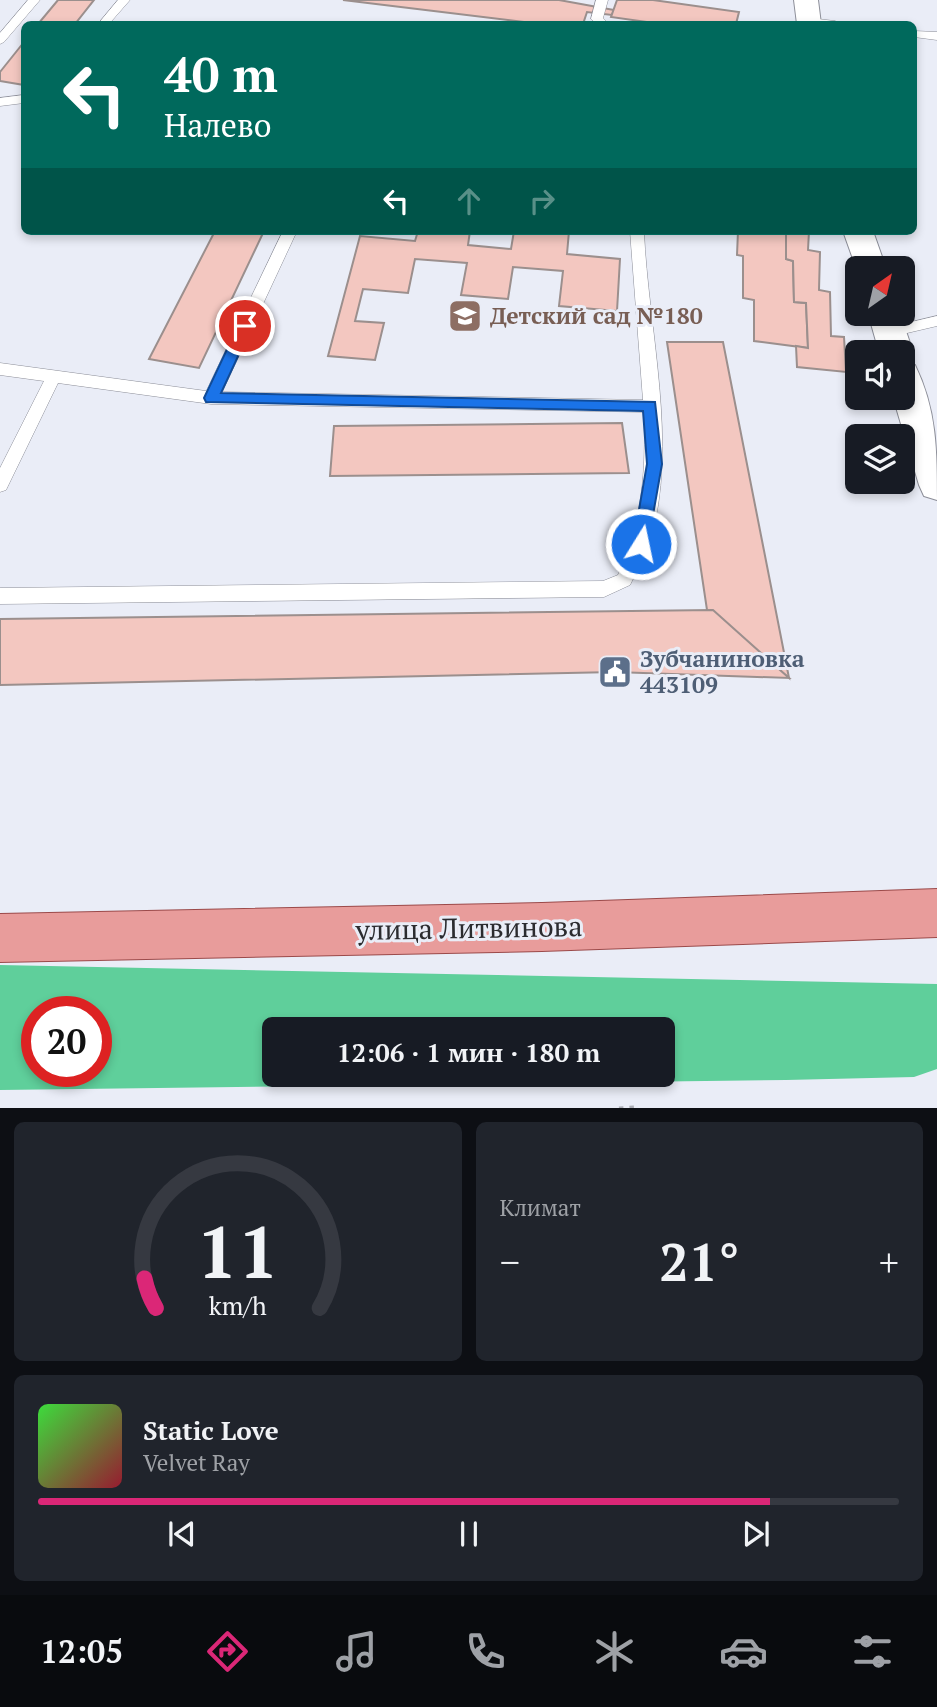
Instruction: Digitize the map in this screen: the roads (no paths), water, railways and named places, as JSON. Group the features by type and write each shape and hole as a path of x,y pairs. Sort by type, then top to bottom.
{"main road":[{"name":"улица Литвинова","path":"0,937 542,928 937,913"}],"street":[{"path":"859,235 866,256"},
{"path":"914,410 937,485"}],"lane":[{"path":"0,40 34,0"},
{"path":"106,21 124,0"},
{"path":"600,21 597,19 602,0"},
{"path":"808,15 826,21"},
{"path":"917,34 937,36"},
{"path":"2,102 21,99"},
{"path":"2,102 21,105"},
{"path":"211,398 288,235"},
{"path":"0,596 604,589 624,580 641,544 654,464 637,235"},
{"path":"890,332 937,321"},
{"path":"0,369 211,398 650,406"},
{"path":"0,485 54,376"}],"place":[{"name":"Детский сад №180","path":"465,316"},
{"name":"Зубчаниновка 443109","path":"615,672"}]}
